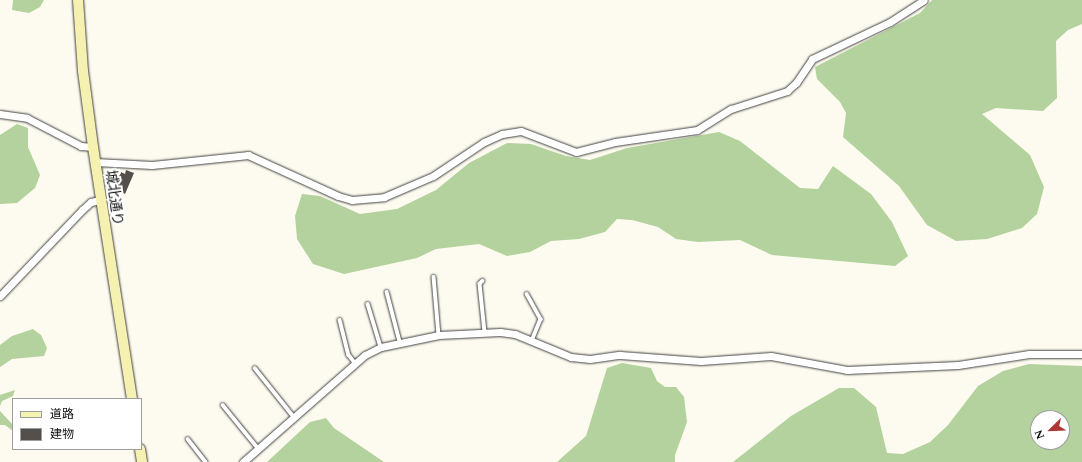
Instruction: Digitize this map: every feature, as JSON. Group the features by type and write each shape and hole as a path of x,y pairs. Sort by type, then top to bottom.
{"street":[{"name":"城北通り","path":"78,0 83,71 100,200 132,398"},
{"path":"95,162 152,164 248,154 345,198 352,200 384,196 413,186 434,176 484,142 502,134 521,131 576,152 616,142 697,130 731,109 787,91 796,84 812,58 890,22 924,0"},
{"path":"0,114 27,118 82,146 93,147"},
{"path":"0,296 82,210 91,202 100,200"},
{"path":"243,462 355,363 381,347 439,335 500,332 532,341 571,357 590,359 620,355 701,361 771,356 847,370 958,365 1029,354 1082,354"},
{"path":"140,450 142,462"}],"lane":[{"path":"434,277 439,335"},
{"path":"483,281 480,284 485,333"},
{"path":"388,292 400,342"},
{"path":"527,294 541,319 532,341"},
{"path":"368,304 381,347"},
{"path":"340,320 349,355 355,363"},
{"path":"255,368 294,417"},
{"path":"223,405 258,448"},
{"path":"188,439 206,462"}],"green space":[{"path":"13,0 44,0 40,7 29,13 12,10"},
{"path":"932,0 1082,0 1082,24 1068,30 1056,41 1057,98 1043,111 996,108 982,114 1030,155 1044,187 1037,214 1022,228 987,239 956,241 927,225 899,186 843,137 846,113 840,102 817,79 815,67 920,13"},
{"path":"17,124 28,128 28,147 40,175 35,188 17,203 0,204 0,135"},
{"path":"719,132 740,141 800,188 818,189 833,166 871,194 892,222 908,256 895,266 772,255 740,240 698,242 676,239 658,227 632,220 617,219 605,232 579,239 551,241 530,252 507,256 479,244 436,249 417,258 344,274 313,264 297,239 295,216 302,194 320,196 360,214 397,209 436,190 469,163 507,143 531,144 566,156 590,160 627,148"},
{"path":"33,329 41,335 47,348 44,356 12,359 0,367 0,345 12,336"},
{"path":"622,363 651,368 657,381 665,387 676,387 684,397 687,422 675,455 675,462 557,462 586,436 607,368"},
{"path":"1029,364 1082,366 1082,462 733,462 791,416 839,388 854,388 876,407 887,453 903,454 930,442 948,425 978,386 1003,371"},
{"path":"15,390 13,396 2,401 0,406 0,395"},
{"path":"0,411 12,424 12,430 5,425 0,425"},
{"path":"326,418 334,428 384,462 267,462 310,422"}],"building":[{"path":"126,170 134,173 125,194 114,188 121,172 125,174"}]}
